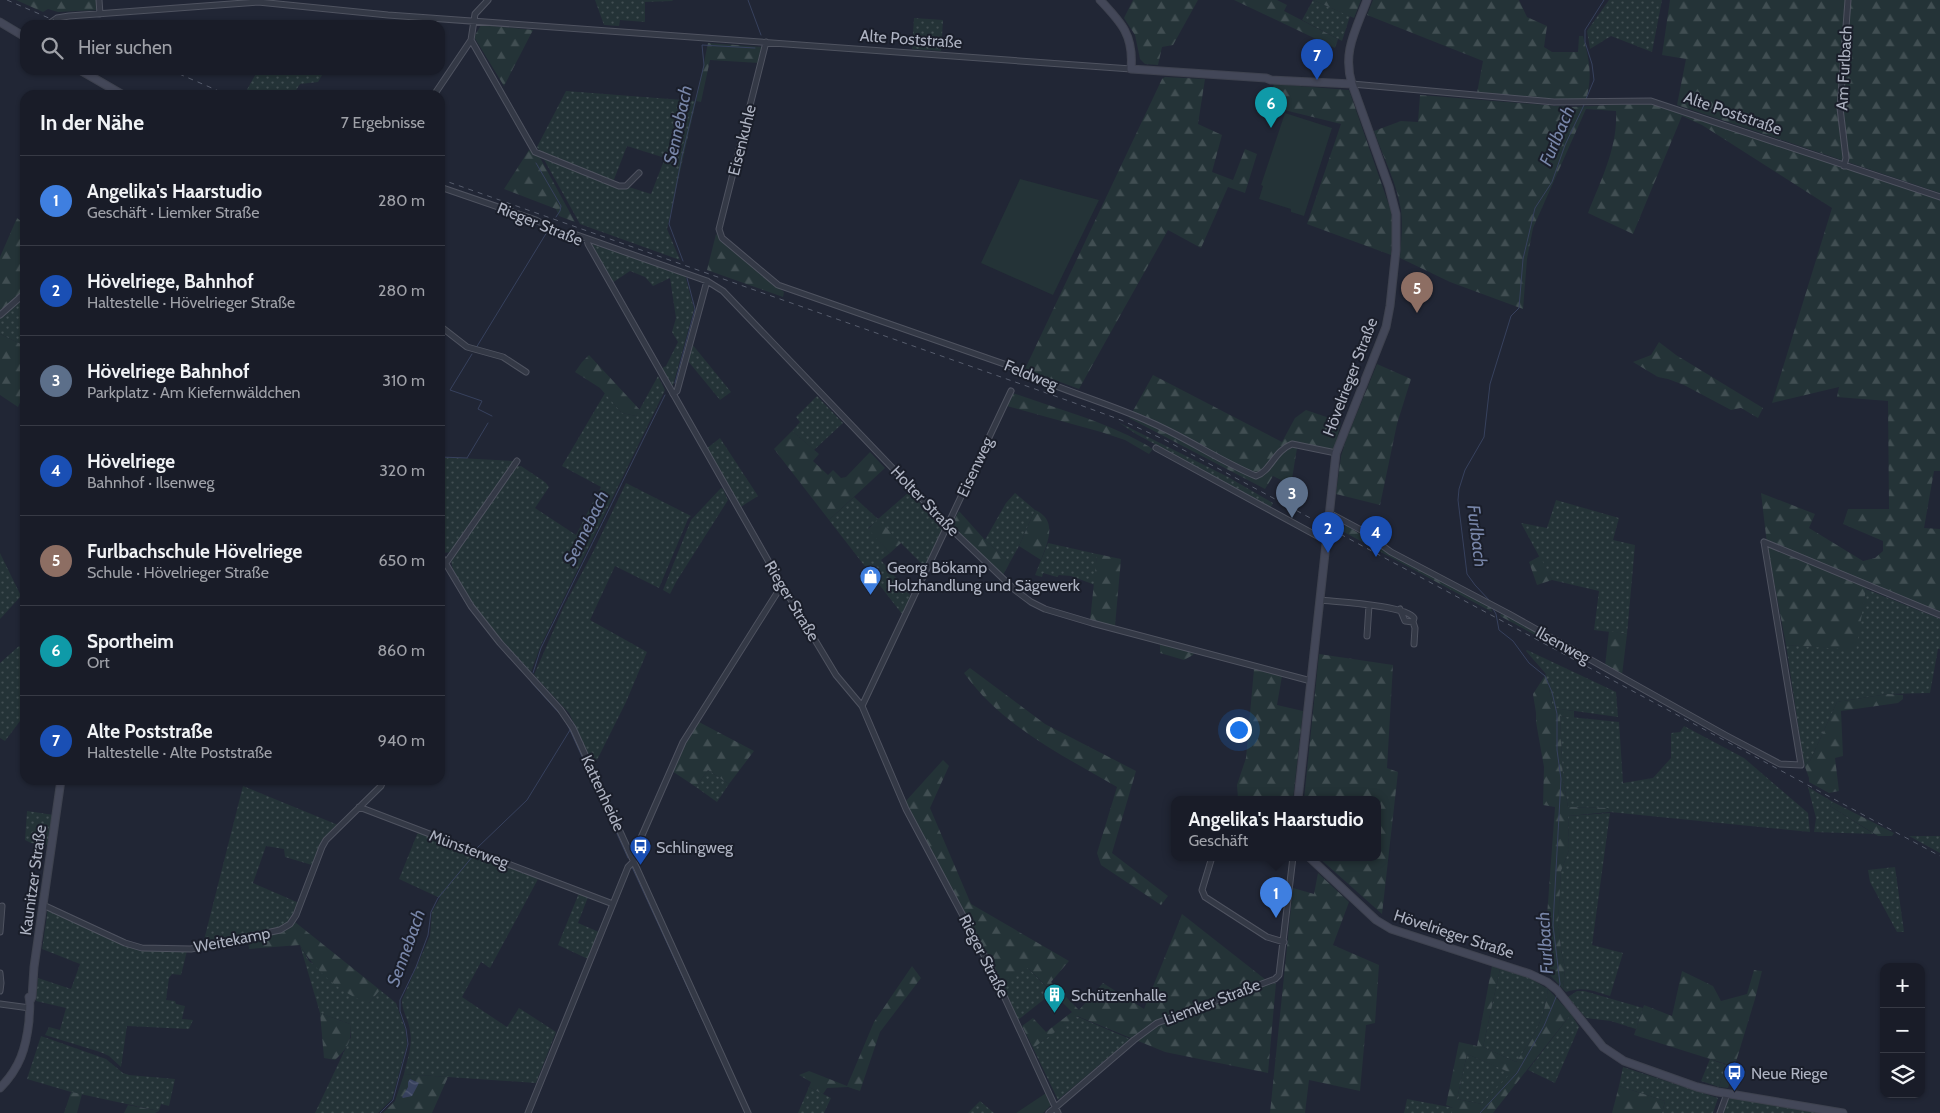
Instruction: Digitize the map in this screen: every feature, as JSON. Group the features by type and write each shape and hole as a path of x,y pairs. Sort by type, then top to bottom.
{"main road":[{"path":"1100,0 1118,18 1125,30 1132,46 1131,69"},
{"name":"Hövelrieger Straße","path":"1298,796 1336,453 1388,318 1397,226 1390,186 1352,84 1347,64 1348,54 1367,0"},
{"path":"0,22 20,34"},
{"name":"Alte Poststraße","path":"1131,69 1352,84"},
{"path":"89,75 115,90"},
{"name":"Kaunitzer Straße","path":"0,1088 15,1071 26,1045 60,785"},
{"name":"Hövelrieger Straße","path":"1313,861 1382,925 1406,935 1540,978 1557,991 1612,1055 1697,1087 1727,1094 1843,1113"}],"street":[{"path":"99,0 100,14"},
{"path":"196,7 197,0"},
{"path":"437,90 472,40 475,14 488,0"},
{"name":"Am Furlbach","path":"1844,166 1846,158 1840,101 1848,0"},
{"name":"Alte Poststraße","path":"54,20 62,17 258,2 1131,69"},
{"path":"472,40 536,152 619,186 626,186 639,173"},
{"name":"Eisenkuhle","path":"722,238 719,229 766,42"},
{"name":"Alte Poststraße","path":"1352,84 1554,102 1651,101 1940,197"},
{"name":"Rieger Straße","path":"445,189 536,220 565,236 577,235 587,240 782,585 836,675 862,706 906,809 992,970 1057,1111"},
{"name":"Feldweg","path":"722,238 778,285 1007,365 1030,377 1107,403 1176,434 1256,476 1263,473 1279,452 1292,444 1336,453"},
{"name":"Holter Straße","path":"587,240 708,281 723,291 948,526 1031,602 1045,609 1092,623 1311,683"},
{"path":"673,394 677,391 708,281"},
{"path":"0,315 20,297"},
{"path":"445,330 467,347 503,357 526,372"},
{"name":"Eisenweg","path":"862,706 1011,391"},
{"path":"1156,448 1326,539"},
{"path":"446,563 517,461"},
{"name":"Ilsenweg","path":"1328,515 1333,515 1361,530 1391,552 1783,765 1801,766 1764,542 1940,616"},
{"name":"Kattenheide","path":"446,563 471,606 500,643 568,718 748,1113"},
{"path":"631,853 636,849 683,742 782,585"},
{"path":"1320,600 1400,609 1413,614 1413,622 1416,628 1414,644"},
{"path":"1368,636 1370,605"},
{"path":"1400,609 1405,622 1413,622"},
{"path":"359,807 382,785"},
{"name":"Weitekamp","path":"43,905 142,948 191,949 280,930 290,924 296,915 326,840 359,807"},
{"name":"Münsterweg","path":"359,807 613,904"},
{"path":"528,1113 628,867 634,861"},
{"path":"1211,861 1202,890 1205,897 1267,937 1284,942"},
{"name":"Liemker Straße","path":"1057,1111 1134,1040 1157,1023 1275,979 1280,975 1293,861"},
{"path":"0,932 2,906"},
{"path":"0,973 2,982 0,991"},
{"path":"0,1004 30,1005"},
{"path":"1720,1113 1727,1094"},
{"path":"1049,1113 1057,1111"}],"green space":[{"path":"16,0 97,0 98,10 58,12 48,9 43,12"},
{"path":"595,0 673,1 645,2 645,22 620,20 619,26 604,25"},
{"path":"1133,0 1198,0 1173,45 1162,47 1158,65 1145,64 1140,59 1135,35 1124,18"},
{"path":"1234,0 1277,0 1287,5 1284,11 1338,39 1335,48"},
{"path":"1313,0 1350,16 1342,41 1302,20"},
{"path":"1313,0 1361,0 1354,18"},
{"path":"1373,0 1519,0 1527,17 1547,26 1544,47 1552,52 1578,52 1579,36 1583,36 1589,67 1586,100 1477,93 1483,61 1367,15"},
{"path":"1609,0 1662,0 1652,52 1611,36 1590,49 1587,31"},
{"path":"1670,0 1940,0 1940,193 1677,105 1686,59 1662,55"},
{"path":"914,18 943,20 941,51 912,49"},
{"path":"481,25 533,30 504,86 474,37"},
{"path":"708,43 763,47 759,63 710,60 701,102 696,101"},
{"path":"255,75 322,75 318,82 300,84 296,90 247,90"},
{"path":"1165,77 1205,79 1198,124 1222,135 1212,172 1233,180 1245,149 1257,154 1245,193 1228,187 1201,248 1168,230 1079,389 1025,369 1162,79"},
{"path":"1274,84 1349,90 1391,211 1393,228 1391,255 1307,224 1341,124 1268,106"},
{"path":"566,91 696,101 667,229 680,260 580,224 537,147","holes":["627,146 665,158 651,194 613,182"]},
{"path":"1420,95 1570,107 1650,103 1940,199 1940,471 1934,471 1924,528 1940,529 1940,614 1867,583 1856,650 1786,645 1767,544 1761,493 1815,514 1809,528 1863,561 1875,558 1883,551 1883,541 1843,524 1848,509 1889,509 1888,401 1837,397 1839,387 1772,403 1832,208 1702,125 1682,116 1633,234 1588,213 1611,150 1616,124 1616,111 1586,109 1533,228 1527,259 1523,309 1450,282 1400,258 1402,222 1399,200 1374,131 1401,121 1418,122"},
{"path":"1285,113 1332,128 1304,216 1291,212 1291,209 1259,199 1263,186 1261,185"},
{"path":"529,150 538,154 575,222 559,216 556,209 504,189"},
{"path":"1020,179 1099,200 1053,295 981,263"},
{"path":"17,218 20,220 20,298 0,316 0,257"},
{"path":"716,234 784,292 783,297 707,270"},
{"path":"592,244 685,275 694,309 672,389 661,369 666,366 678,342 672,332 676,318 670,278 653,286 645,277 630,271 612,283"},
{"path":"20,298 20,344 0,334 0,316"},
{"path":"0,334 20,344 20,403 18,407 0,395"},
{"path":"1659,342 1676,355 1763,408 1758,418 1741,408 1731,410 1684,385 1658,377 1633,362 1651,355"},
{"path":"692,344 731,392 720,400 688,361"},
{"path":"589,355 640,410 636,416 622,413 600,388 575,372"},
{"path":"1377,364 1411,379 1397,424 1380,505 1336,494 1341,456 1346,440"},
{"path":"1153,375 1282,442 1295,418 1306,410 1341,422 1333,455 1297,448 1291,485 1273,476 1265,489 1129,418"},
{"path":"658,376 665,390 540,647 531,672 496,634 470,601 453,570 451,557 516,466 521,466 545,482 549,487 535,508 576,535 601,487 562,466 605,393 622,413 636,416"},
{"path":"1013,393 1103,424 1153,449 1149,454 1125,440 1007,406"},
{"path":"817,396 843,423 814,450 792,431 800,422 796,417"},
{"path":"1118,422 1228,477 1273,503 1271,507 1136,434"},
{"path":"792,431 819,454 813,461 828,475 833,470 841,478 846,477 870,452 885,468 829,520 774,449"},
{"path":"720,438 758,496 739,508 706,449"},
{"path":"445,457 514,461 451,552 445,553"},
{"path":"626,483 691,516 688,519 659,588 615,566 590,620 647,652 626,702 598,758 593,763 569,713 534,675 564,606 592,554"},
{"path":"721,488 728,500 670,594 663,590 691,520"},
{"path":"909,492 944,528 926,568 878,520 868,528 890,553 881,560 911,596 902,614 829,520 854,497 878,519"},
{"path":"1015,493 1035,510 1010,562 985,540 1006,503"},
{"path":"1556,500 1619,518 1613,540 1635,545 1627,634 1594,630 1599,591 1552,580 1521,523 1547,528"},
{"path":"1035,510 1042,514 1049,525 1048,539 1041,560 1019,546"},
{"path":"959,511 985,540 1010,562 1003,575 951,526"},
{"path":"878,519 901,543 890,553 868,529"},
{"path":"1346,525 1390,554 1491,607 1492,612 1342,531"},
{"path":"1048,543 1097,554 1095,585 1071,576 1059,575 1057,577 1043,573 1042,577 1035,575"},
{"path":"0,553 20,597 0,619"},
{"path":"1097,554 1121,559 1115,626 1090,621"},
{"path":"1540,556 1552,580 1537,585 1529,562"},
{"path":"1866,589 1940,619 1940,649 1938,649 1930,693 1888,694 1837,702 1810,761 1804,764 1786,645 1855,649"},
{"path":"1501,613 1585,659 1583,661 1500,616"},
{"path":"1609,631 1627,634 1622,675 1605,666"},
{"path":"1160,644 1194,652 1193,655 1184,660 1160,653"},
{"path":"19,646 20,647 20,721 5,741 0,738 0,663"},
{"path":"1527,650 1616,692 1618,717 1553,708 1546,674"},
{"path":"1319,654 1393,665 1387,768 1398,772 1382,914 1322,861 1381,861 1381,796 1304,796"},
{"path":"970,668 1045,724 1136,771 1112,853 1168,896 1161,905 1101,865 1097,853 1117,787 1054,751 996,709 964,673"},
{"path":"1254,669 1282,676 1277,705 1303,711 1293,796 1238,796 1237,785 1246,758"},
{"path":"1546,674 1553,708 1574,711 1574,718 1560,716 1563,780 1568,807 1608,808 1610,812 1568,816 1569,850 1561,871 1558,923 1565,967 1563,989 1550,975 1547,916 1555,807 1543,805 1544,767 1533,694"},
{"path":"1888,694 1903,695 1903,699 1898,703 1841,711 1843,756 1835,758 1839,791 1829,793 1809,782 1804,764 1810,761 1837,702"},
{"path":"1560,716 1619,722 1623,783 1653,778 1671,758 1671,733 1680,732 1684,726 1744,758 1808,813 1810,832 1610,812 1608,808 1568,807 1563,780"},
{"path":"699,722 754,751 729,784 708,770 696,787 672,771 685,744"},
{"path":"943,760 949,766 930,808 971,904 1069,961 1051,982 1079,1010 1103,983 1144,1009 1182,914 1266,980 1268,985 1276,983 1268,1073 1165,1052 1077,1016 1033,1048 1022,1026 1033,1018 1046,1032 1072,1012 1028,968 1002,982 905,802"},
{"path":"708,770 729,784 717,802 696,787"},
{"path":"243,786 338,825 319,846 312,865 285,857 284,849 266,846 253,883 299,903 288,922 279,927 203,944"},
{"path":"1808,787 1833,802 1830,806 1874,834 1814,832 1816,818"},
{"path":"1833,802 1894,833 1892,836 1878,836 1830,806"},
{"path":"27,811 54,815 49,845 31,843 25,840"},
{"path":"1610,813 1592,945 1623,953 1610,996 1583,989 1566,992 1563,989 1565,967 1558,923 1561,871 1569,850 1568,816"},
{"path":"418,832 538,879 490,968 481,962 462,997 507,1027 519,1008 556,1032 536,1083 404,1074 411,1036 402,1000 430,936 432,912 440,898 399,879"},
{"path":"1909,836 1940,836 1940,853"},
{"path":"1895,867 1904,932 1897,932 1870,882 1868,870"},
{"path":"1318,873 1349,902 1333,945 1379,965 1375,1023 1366,1025 1360,1091 1309,1080 1305,1113 1270,1113 1293,888 1314,894"},
{"path":"579,893 588,897 578,923 599,932 588,959 558,945"},
{"path":"48,908 124,944 187,951 181,975 172,974 169,978 166,1000 175,1001 176,1004 185,1006 182,1019 193,1020 189,1029 127,1026 121,1067 109,1056 100,1052 45,1035 49,1027 60,1030 66,1008 36,1001 38,978 71,989 80,964 42,949"},
{"path":"295,922 380,990 369,1003 348,994 329,980 300,945 249,949 248,939 292,925"},
{"path":"300,945 309,961 369,1003 380,990 396,1003 405,1029 407,1044 392,1099 378,1113 315,1113 351,1037 350,1024 320,1013"},
{"path":"912,966 921,978 880,1032 860,1091 848,1087 827,1088 823,1094 809,1087 811,1082 799,1075 809,1071 847,1086 874,1022"},
{"path":"1492,966 1500,969 1483,1047 1516,1062 1541,1020 1548,989 1571,1014 1493,1113 1452,1113 1453,1108 1446,1105 1459,1042 1477,1046","holes":["1467,1054 1511,1073 1482,1104 1457,1099"]},
{"path":"1027,967 1052,993 1018,1020 1002,982"},
{"path":"1500,969 1528,977 1548,989 1541,1020 1516,1062 1483,1047"},
{"path":"1754,970 1762,971 1728,1088 1719,1087 1726,1064 1634,1035 1644,1005 1672,1016 1682,971 1713,986 1721,1001 1747,994"},
{"path":"1577,991 1584,991 1643,1008 1636,1029 1611,1021 1586,1018 1568,997"},
{"path":"320,1013 350,1024 350,1040 335,1060 324,1058"},
{"path":"1571,1014 1579,1027 1555,1083 1528,1070"},
{"path":"1076,1016 1130,1039 1058,1100 1033,1048"},
{"path":"41,1036 106,1059 123,1073 129,1075 175,1079 169,1106 161,1104 159,1111 71,1092 27,1079"},
{"path":"1467,1054 1512,1073 1482,1104 1457,1099"},
{"path":"1710,1059 1726,1065 1719,1087 1701,1081"},
{"path":"1623,1067 1718,1098 1713,1113 1662,1113 1665,1101 1619,1086"},
{"path":"404,1074 448,1077 432,1113 383,1113 395,1101"},
{"path":"1619,1086 1665,1101 1662,1113 1612,1113"},
{"path":"809,1087 831,1098 824,1113 798,1113"},
{"path":"71,1092 82,1094 77,1113 64,1113"},
{"path":"1046,1093 1051,1105 1043,1113 1016,1113"},
{"path":"1731,1098 1826,1113 1723,1113 1728,1100"},
{"path":"1407,1099 1454,1108 1452,1113 1404,1113"},
{"path":"980,1101 994,1113 968,1113"},
{"path":"128,1105 159,1111 155,1113 124,1113"}],"water":[{"path":"410,1079 419,1083 412,1096 403,1098 402,1097"}],"waterway":[{"name":"Sennebach","path":"748,0 761,35"},
{"name":"Furlbach","path":"1586,99 1594,80 1592,64 1585,42 1585,30 1604,0"},
{"name":"Sennebach","path":"683,261 669,224 682,156 704,65 702,45 755,48"},
{"name":"Furlbach","path":"1490,601 1467,574 1458,500 1459,489 1465,470 1484,437 1490,384 1511,316 1519,308 1523,259 1535,208 1552,182 1565,145 1584,105"},
{"path":"536,163 561,206 556,217"},
{"path":"476,348 547,232"},
{"name":"Sennebach","path":"675,383 695,309 687,278"},
{"path":"472,354 450,390 482,401 478,409 492,416"},
{"name":"Sennebach","path":"533,673 541,648 665,395"},
{"path":"445,457 467,458 488,423"},
{"name":"Furlbach","path":"1492,607 1496,614 1499,630 1513,641 1529,663 1545,676 1552,692 1557,714 1557,750 1561,779 1553,925 1559,988"},
{"name":"Sennebach","path":"531,682 559,713"},
{"name":"Sennebach","path":"477,848 527,800 570,730 567,724"},
{"path":"570,730 628,858"},
{"name":"Sennebach","path":"380,1113 393,1100 408,1044 406,1029 400,1011 400,1000 416,967 428,935 431,912 438,898 473,856"},
{"path":"632,867 703,1021"},
{"name":"Furlbach","path":"1480,1113 1517,1073 1544,1026 1557,995"}],"railway":[{"path":"7,0 53,20"},
{"path":"182,75 216,90"},
{"path":"445,181 1121,420 1165,440 1940,856"}],"place":[{"name":"Alte Poststraße","path":"1317,80"},
{"name":"Sportheim","path":"1271,128"},
{"name":"Furlbachschule Hövelriege","path":"1417,313"},
{"name":"Hövelriege Bahnhof","path":"1292,518"},
{"name":"Hövelriege, Bahnhof","path":"1328,553"},
{"name":"Hövelriege","path":"1376,557"},
{"name":"Georg Bökamp Holzhandlung und Sägewerk","path":"871,595"},
{"name":"Schlingweg","path":"640,866"},
{"name":"Angelika's Haarstudio","path":"1276,918"},
{"name":"Schützenhalle","path":"1055,1014"},
{"name":"Neue Riege","path":"1735,1092"}]}
